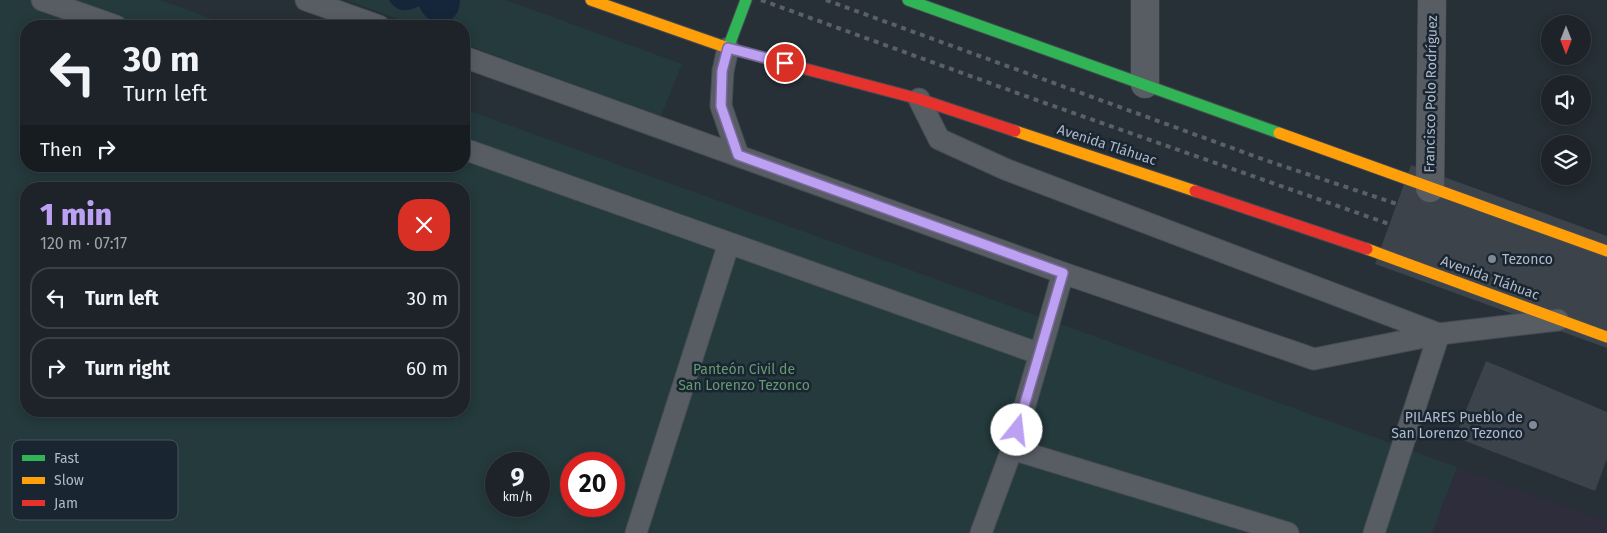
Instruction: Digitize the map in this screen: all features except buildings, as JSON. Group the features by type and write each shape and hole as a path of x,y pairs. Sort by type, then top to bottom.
{"main road":[{"name":"Avenida Tláhuac","path":"591,0 728,48 919,99 1340,239 1607,337"},
{"path":"728,48 746,0"},
{"path":"908,0 1607,251"}],"street":[{"path":"1145,0 1145,84"},
{"name":"Francisco Polo Rodríguez","path":"1430,188 1432,0"}],"lane":[{"path":"42,0 99,20"},
{"path":"306,0 362,20"},
{"path":"728,48 722,71 721,106 738,155"},
{"path":"470,59 1063,273 1314,359 1438,334 1559,320"},
{"path":"919,99 939,139 1005,169 1438,334"},
{"path":"470,152 1040,354"},
{"path":"636,533 729,243"},
{"path":"981,533 1012,449 1063,273"},
{"path":"1374,533 1438,334"},
{"path":"1012,449 1288,533"}],"shaded area":[{"path":"389,0 460,0 459,9 450,20 432,20 424,14 419,6 410,10 402,10"},
{"path":"1457,467 1607,521 1607,533 1432,533"}],"green space":[{"name":"Panteón Civil de San Lorenzo Tezonco","path":"0,0 160,0 215,20 20,20 20,172 470,172 470,111 1457,467 1432,533 0,533"},
{"path":"346,0 506,0 682,64 661,116 470,46 470,20 401,20"}],"railway":[{"path":"761,0 1042,102 1389,224"},
{"path":"826,0 1265,160 1397,204"}],"traffic: fast":[{"path":"728,48 746,0"},
{"path":"908,0 1279,133"}],"traffic: slow":[{"path":"591,0 728,48 802,68"},
{"path":"1015,131 1195,191"},
{"path":"1279,133 1607,251"},
{"path":"1367,249 1607,337"}],"traffic: jam":[{"path":"802,68 919,99 1015,131"},
{"path":"1195,191 1367,249"}],"place":[{"name":"Tezonco","path":"1492,259"},
{"name":"PILARES Pueblo de San Lorenzo Tezonco","path":"1533,425"}],"route":[{"path":"785,63 728,48 722,71 721,106 738,155 1063,273 1017,430"}]}
